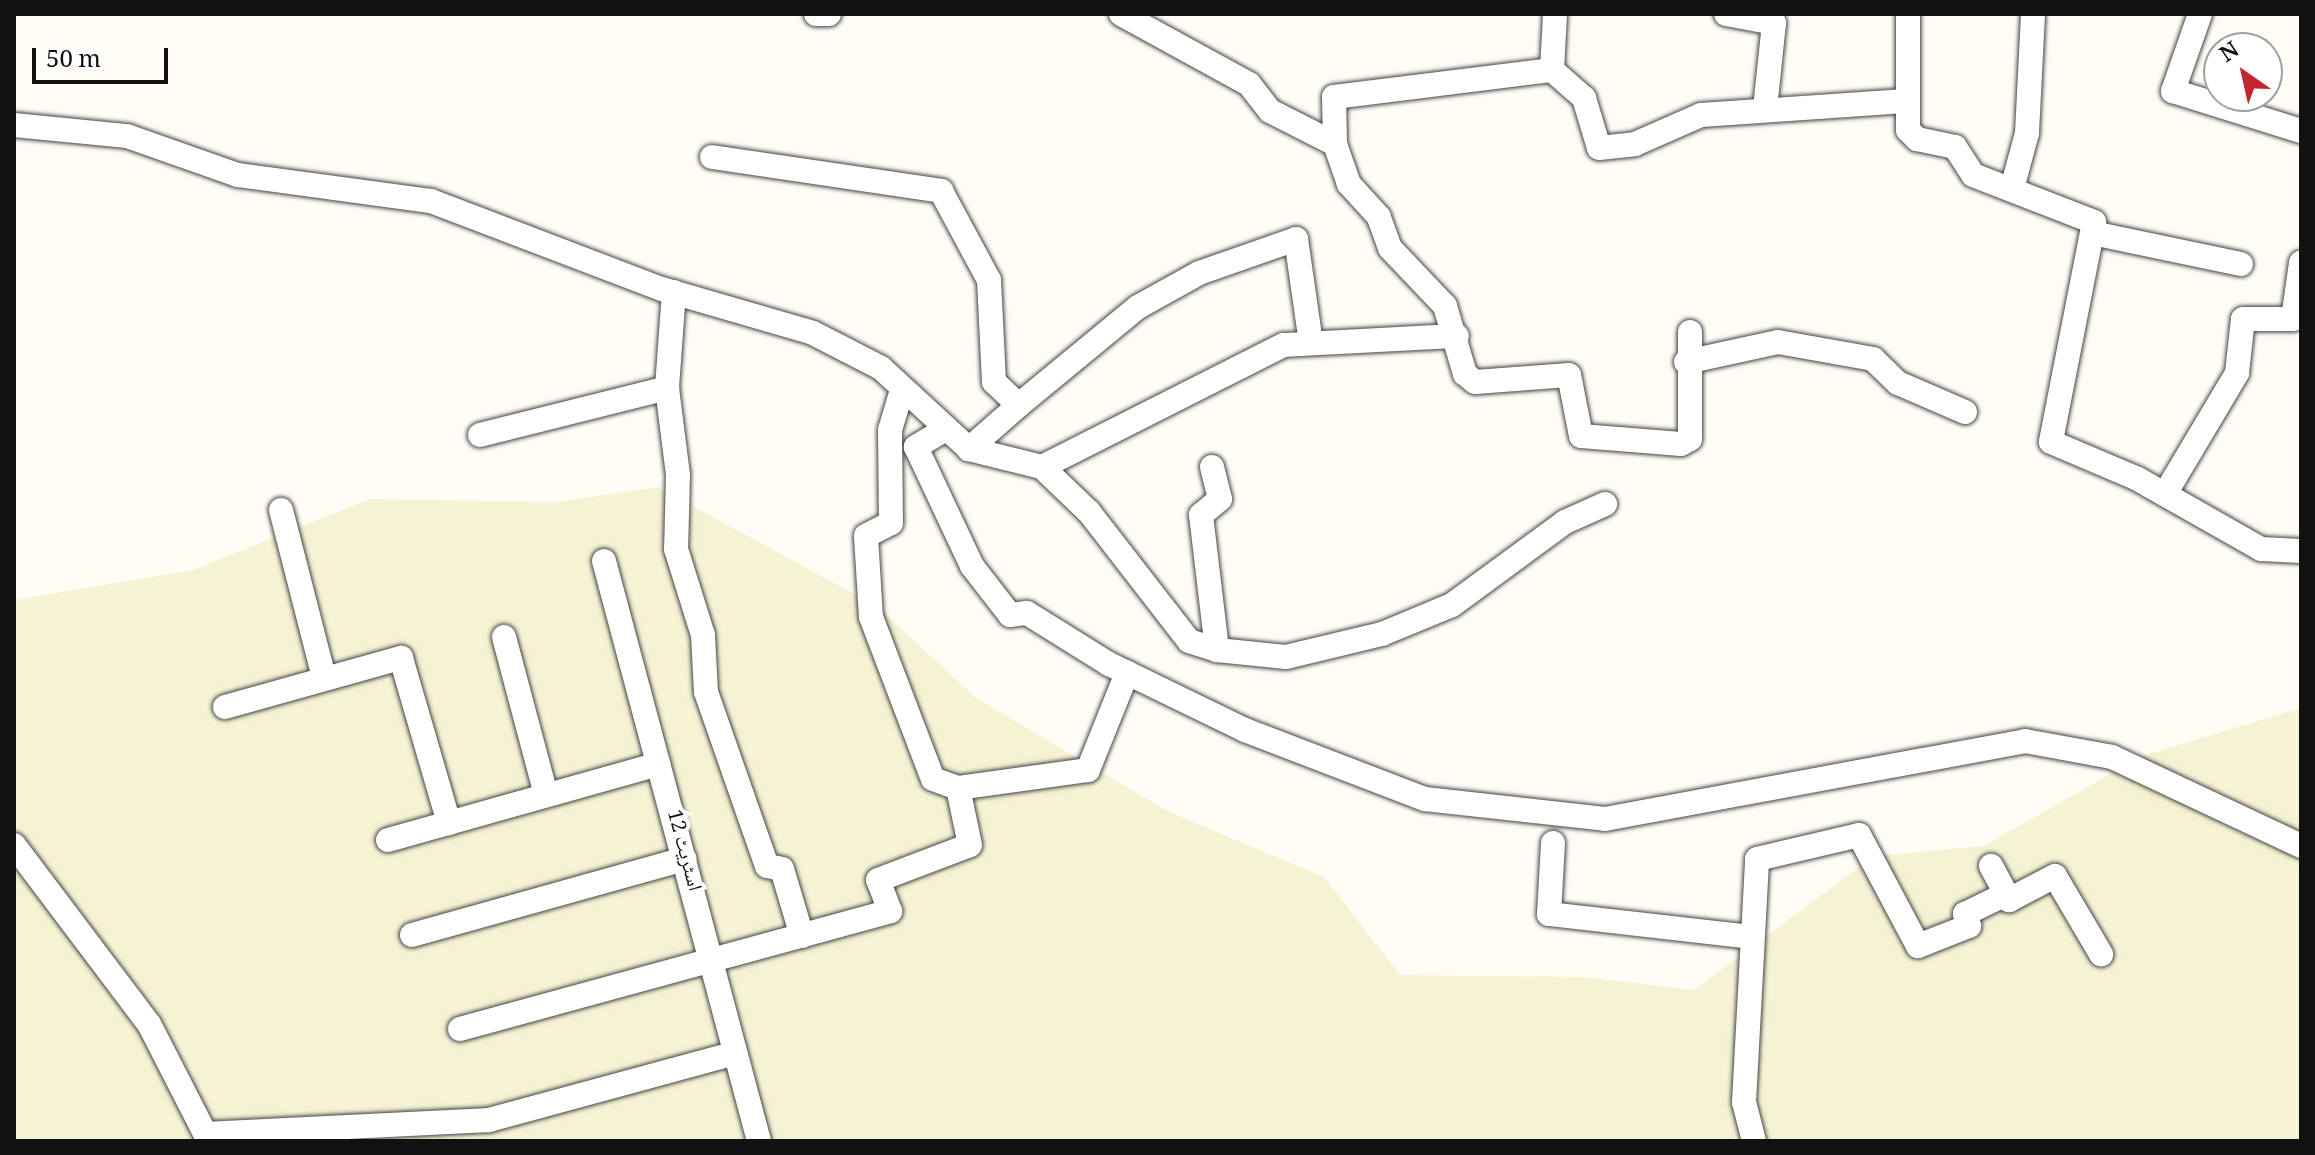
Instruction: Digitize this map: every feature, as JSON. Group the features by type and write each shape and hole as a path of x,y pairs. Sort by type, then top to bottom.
{"street":[{"path":"816,14 829,14"},
{"path":"1121,14 1249,84 1270,111 1335,144"},
{"path":"1552,70 1555,14"},
{"path":"1726,14 1774,23 1765,108"},
{"path":"1908,14 1905,120 1917,139 1955,147 1973,175 2013,185 2089,214 2097,234 2051,442 2165,494 2261,549 2301,551"},
{"path":"2013,185 2027,133 2033,14"},
{"path":"2200,14 2173,91 2301,131"},
{"path":"1690,332 1686,362 1690,439 1584,437 1577,432 1572,377 1475,382 1465,374 1457,336 1445,306 1411,274 1379,217 1349,184 1335,144 1331,107 1346,91 1435,88 1521,68 1552,70 1584,98 1599,148 1635,144 1701,115 1765,108 1906,101"},
{"path":"14,125 127,136 238,175 431,201 674,292 813,333 881,368 944,430 969,449 1042,467 1089,512 1189,641 1217,650 1286,657 1382,634 1452,605 1565,522 1605,504"},
{"path":"712,157 941,191 989,280 994,382 1019,405"},
{"path":"2097,234 2241,264"},
{"path":"969,449 1138,307 1199,273 1296,239 1311,343"},
{"path":"2165,494 2237,373 2243,319 2293,319 2301,263"},
{"path":"674,292 667,388 678,475 676,549 703,635 706,692 767,866 782,869 802,936"},
{"path":"1042,467 1284,345 1457,336"},
{"path":"1686,362 1752,342 1802,346 1873,359 1898,383 1965,412"},
{"path":"480,435 667,388"},
{"path":"902,390 890,430 891,523 866,536 871,617 933,779 958,788 1088,770 1127,673"},
{"path":"944,430 916,447 972,566 1010,615 1027,613 1127,673 1324,764 1425,799 1605,819 2025,741 2112,757 2301,846"},
{"path":"1212,467 1220,499 1201,515 1217,650"},
{"path":"281,510 324,678"},
{"name":"اسٹریٹ 12","path":"604,561 759,1141"},
{"path":"504,637 546,795"},
{"path":"225,707 393,658 408,665 449,823"},
{"path":"388,840 659,764"},
{"path":"460,1029 711,963 890,911 878,880 970,845 958,788"},
{"path":"1754,1141 1744,1102 1757,859 1859,835 1918,946 1969,926 1965,914 2006,894"},
{"path":"1553,843 1549,914 1752,937"},
{"path":"14,845 149,1024 208,1138 489,1120 735,1053"},
{"path":"412,935 685,859"},
{"path":"1991,866 2009,900 2055,876 2101,954"}],"shaded area":[{"path":"658,487 878,607 976,698 1167,811 1324,877 1400,975 1584,977 1694,990 1874,856 1984,846 2142,756 2301,708 2301,1141 14,1141 14,600 193,570 370,499 557,502"}]}
